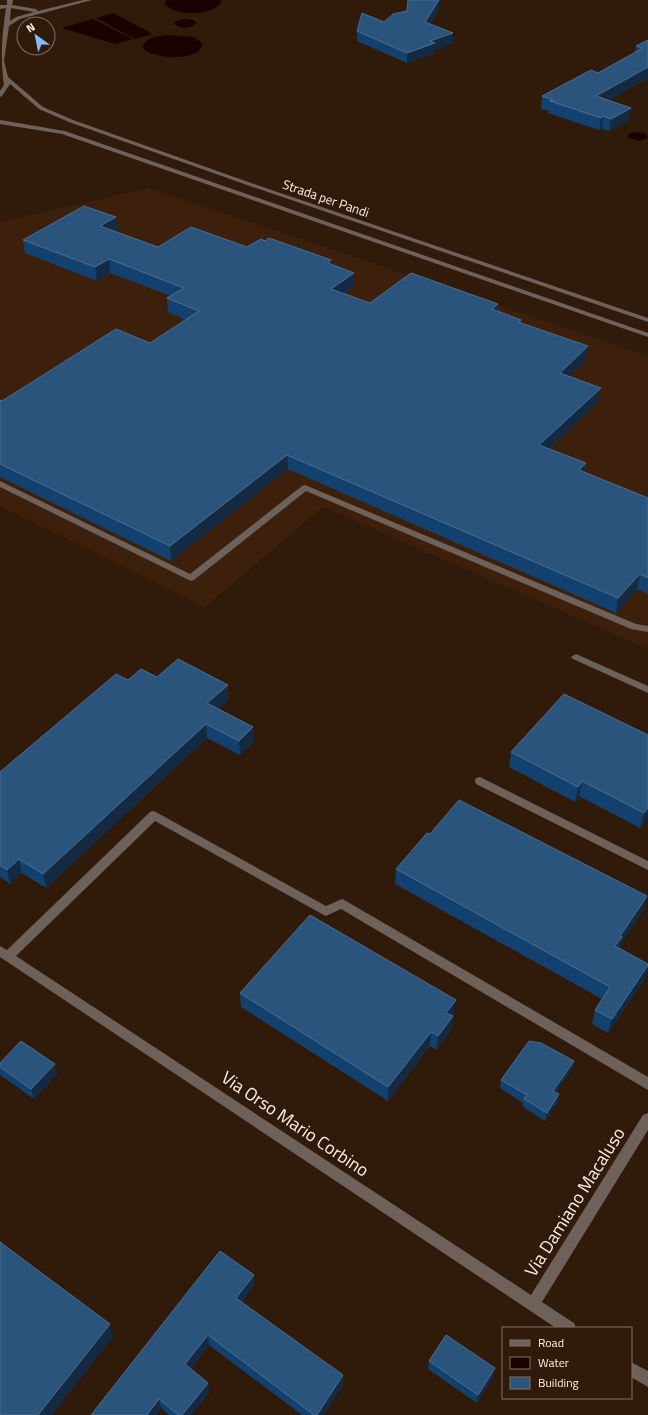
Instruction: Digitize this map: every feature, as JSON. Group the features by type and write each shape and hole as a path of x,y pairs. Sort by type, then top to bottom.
{"street":[{"path":"0,6 7,0"},
{"path":"0,95 7,85 6,78 1,70 1,61 10,0"},
{"path":"6,25 18,18 89,0"},
{"path":"0,6 9,6 26,10 48,11"},
{"name":"Strada per Pandi","path":"6,78 41,108 71,121 252,185 648,320"},
{"name":"Strada per Pandi","path":"0,122 63,132 648,335"},
{"path":"0,484 191,578 305,488 634,627 648,629"},
{"path":"576,657 648,690"},
{"path":"480,781 648,866"},
{"path":"4,954 154,815 326,911 342,904 648,1084"},
{"name":"Via Orso Mario Corbino","path":"4,954 568,1327"},
{"name":"Via Damiano Macaluso","path":"533,1304 648,1119"},
{"path":"632,1370 648,1380"}],"shaded area":[{"path":"149,188 648,356 648,649 323,507 205,607 0,506 0,222"}],"water":[{"path":"166,0 221,0 221,3 209,10 185,13 170,8 165,4"},
{"path":"113,13 152,34 135,39 132,37 141,34 131,37 96,18"},
{"path":"93,19 133,39 115,44 62,28"},
{"path":"183,19 193,20 197,23 186,28 179,27 174,24 176,21"},
{"path":"168,35 194,37 202,43 200,49 195,53 186,56 166,57 148,52 143,48 146,41 149,39"},
{"path":"637,132 646,134 648,138 638,141 628,137 629,133"}],"building":[{"path":"408,0 439,0 425,22 453,33 430,41 435,43 407,53 357,31 362,13 384,22 393,14 407,11"},
{"path":"648,40 648,67 596,96 631,108 611,119 603,116 601,118 550,101 553,100 542,96 591,70 598,73 643,48 636,46"},
{"path":"84,206 116,217 100,226 158,247 191,227 247,247 261,239 265,241 269,238 331,260 328,263 354,273 331,289 370,303 411,273 498,304 492,309 521,320 518,322 588,346 560,373 601,388 539,445 586,463 579,470 648,498 648,578 640,574 618,598 287,455 170,546 0,464 0,400 2,401 116,329 150,343 199,311 167,298 184,288 109,259 95,267 23,240"},
{"path":"178,659 228,685 207,703 253,727 239,741 206,724 43,874 19,859 7,870 0,865 0,772 116,674 128,680 141,669 157,677"},
{"path":"564,694 648,735 648,808 644,813 582,781 578,787 511,752"},
{"path":"459,800 647,896 615,946 648,965 612,1019 595,1010 610,987 396,869 427,833 430,834"},
{"path":"310,915 456,1000 446,1013 453,1016 438,1036 431,1032 388,1087 240,993"},
{"path":"21,1041 55,1064 31,1089 0,1067 0,1063"},
{"path":"529,1041 541,1043 574,1061 553,1091 559,1094 547,1113 524,1099 527,1095 501,1080"},
{"path":"0,1242 110,1324 38,1415 0,1415"},
{"path":"220,1251 254,1275 236,1298 343,1375 317,1415 314,1415 208,1335 185,1364 208,1383 182,1415 178,1415 159,1399 147,1415 91,1415"},
{"path":"446,1335 495,1368 478,1395 429,1361"}]}
